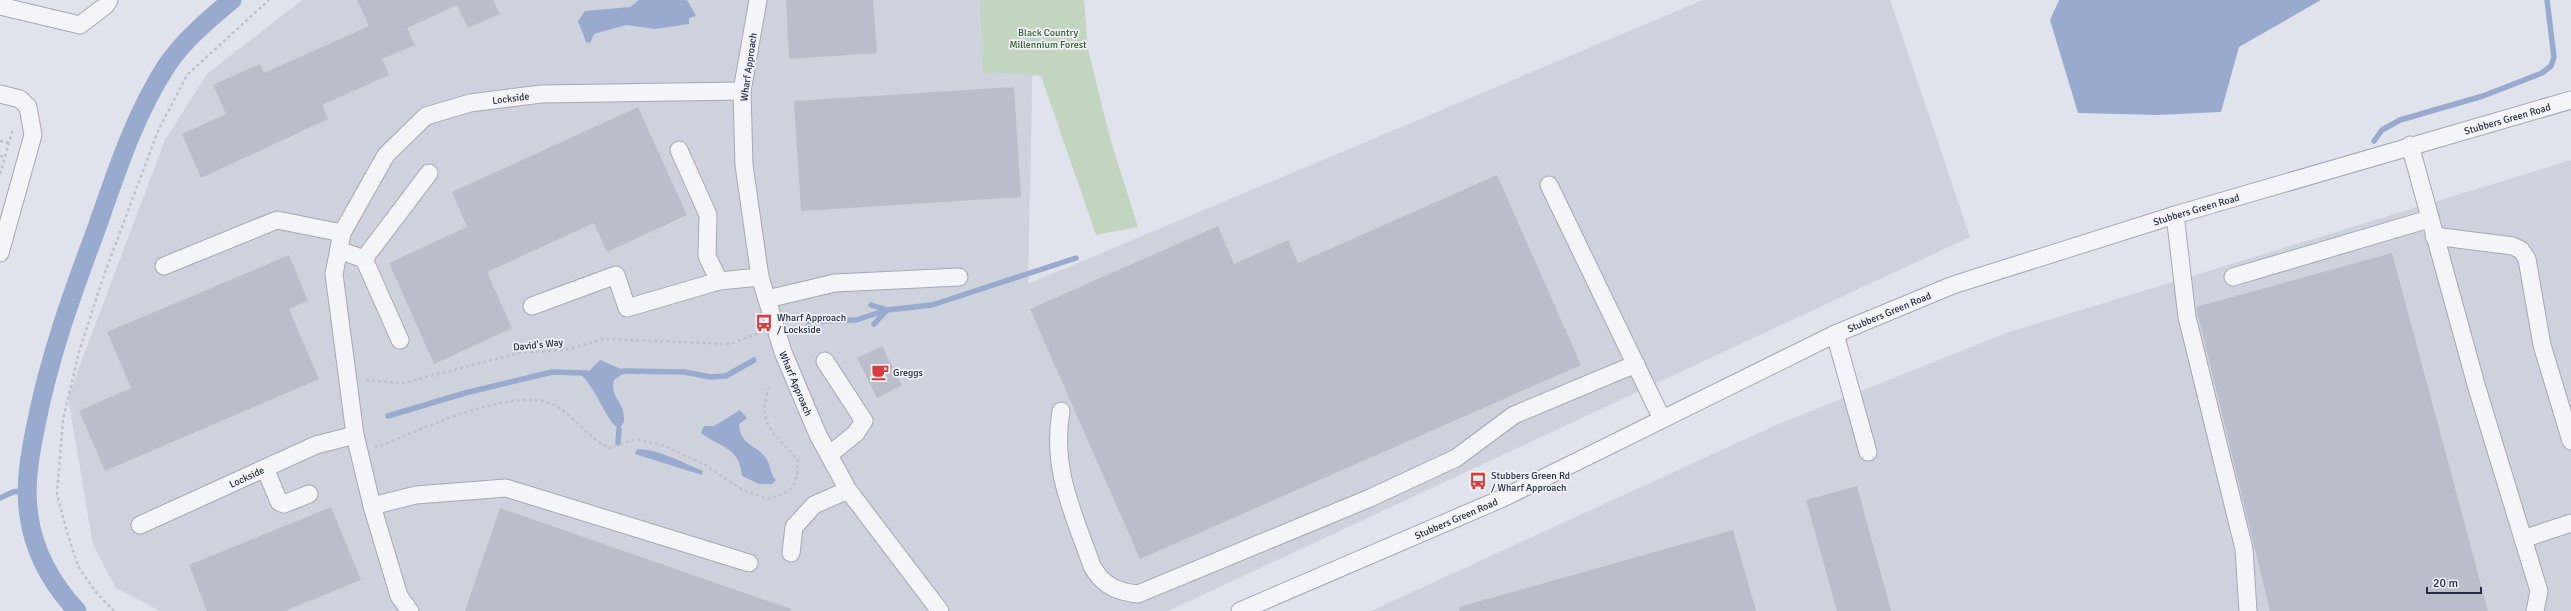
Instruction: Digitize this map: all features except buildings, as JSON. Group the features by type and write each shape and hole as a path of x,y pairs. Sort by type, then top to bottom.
{"street":[{"path":"1,8 80,25 105,6 109,0"},
{"name":"Wharf Approach","path":"758,0 742,91 744,165 760,277 799,391 829,455 848,490 940,611"},
{"name":"Lockside","path":"410,611 399,596 372,506 359,454 355,435 349,378 334,274 342,233 386,155 426,116 470,103 541,94 742,91"},
{"path":"0,94 20,99 28,107 32,121 33,135 0,253"},
{"name":"Stubbers Green Road","path":"1241,611 1503,498 1835,334 1954,285 2175,215 2571,100"},
{"path":"2410,146 2429,219 2539,591 2535,611"},
{"path":"679,150 708,214 707,256 719,281"},
{"path":"364,259 429,173"},
{"path":"1549,184 1662,419"},
{"path":"2175,215 2187,317 2244,549 2248,611"},
{"path":"2233,277 2429,219"},
{"path":"164,266 277,220 342,233"},
{"path":"2434,236 2513,246 2521,250 2527,259 2542,345 2571,441"},
{"path":"339,250 364,259 400,340"},
{"path":"532,306 616,275 627,308 719,281 760,277"},
{"path":"767,300 835,283 959,277"},
{"path":"1835,334 1868,452"},
{"path":"826,361 864,421 856,433 829,455"},
{"path":"1061,411 1058,441 1061,479 1092,566 1098,577 1106,584 1126,593 1138,594 1370,498 1456,458 1514,415 1636,364"},
{"name":"Lockside","path":"140,525 316,445 355,435"},
{"path":"265,468 279,502 284,504 309,494"},
{"path":"372,506 416,495 506,488 748,563"},
{"path":"792,553 794,526 814,505 848,490"},
{"path":"2523,539 2571,523"}],"path":[{"path":"114,611 95,591 78,566 66,532 57,494 63,420 79,352 104,275 158,131 187,75 269,0"},
{"path":"0,141 9,143"},
{"path":"0,156 5,157"},
{"name":"David's Way","path":"349,378 403,383 519,352 565,350 603,339 730,344 776,327"},
{"path":"359,454 486,406 526,399 551,404 578,421 598,443 609,448 636,439 662,445 704,464 741,489 767,499 788,492 797,478 798,460 766,423 764,402 770,385"}],"shaded area":[{"path":"302,0 1034,0 1028,284 1703,0 1890,0 1970,237 1168,611 160,611 116,588 93,545 68,397 165,140 207,74"},
{"path":"2571,160 2571,611 1371,611 1776,425 2006,333"}],"green space":[{"name":"Black Country Millennium Forest","path":"980,0 1084,0 1088,49 1110,138 1138,227 1096,235 1041,76 983,72"}],"water":[{"path":"639,0 687,0 696,16 689,18 689,24 655,29 626,25 594,34 590,43 586,42 578,21 585,11 630,7"},
{"path":"2059,0 2321,0 2239,47 2221,112 2158,115 2078,113 2050,20"},
{"path":"600,360 621,369 630,369 614,380 613,384 614,391 624,414 624,422 619,429 609,419 591,387 579,373 589,371"},
{"path":"740,410 747,418 739,424 740,432 746,441 759,451 767,460 776,480 772,484 759,484 742,476 740,466 733,453 701,433 704,426 714,426"},
{"path":"637,449 671,457 703,471 702,475 635,454"}],"waterway":[{"path":"77,611 52,579 35,542 29,516 27,482 36,425 47,375 70,302 111,187 135,125 145,104 155,84 181,47 206,22 232,0"},
{"path":"2374,141 2382,130 2400,120 2483,96 2542,73 2551,66 2554,57 2547,0"},
{"path":"809,324 820,321 856,320 887,310 932,305 1076,258"},
{"path":"871,305 887,310 874,324"},
{"path":"623,371 684,372 711,377 726,376 754,360"},
{"path":"388,416 465,393 552,372 586,373"},
{"path":"618,443 619,429"},
{"path":"0,498 13,492 28,490"}],"place":[{"name":"Wharf Approach / Lockside","path":"764,323"},
{"name":"Greggs","path":"880,372"},
{"name":"Stubbers Green Rd / Wharf Approach","path":"1478,481"}]}
